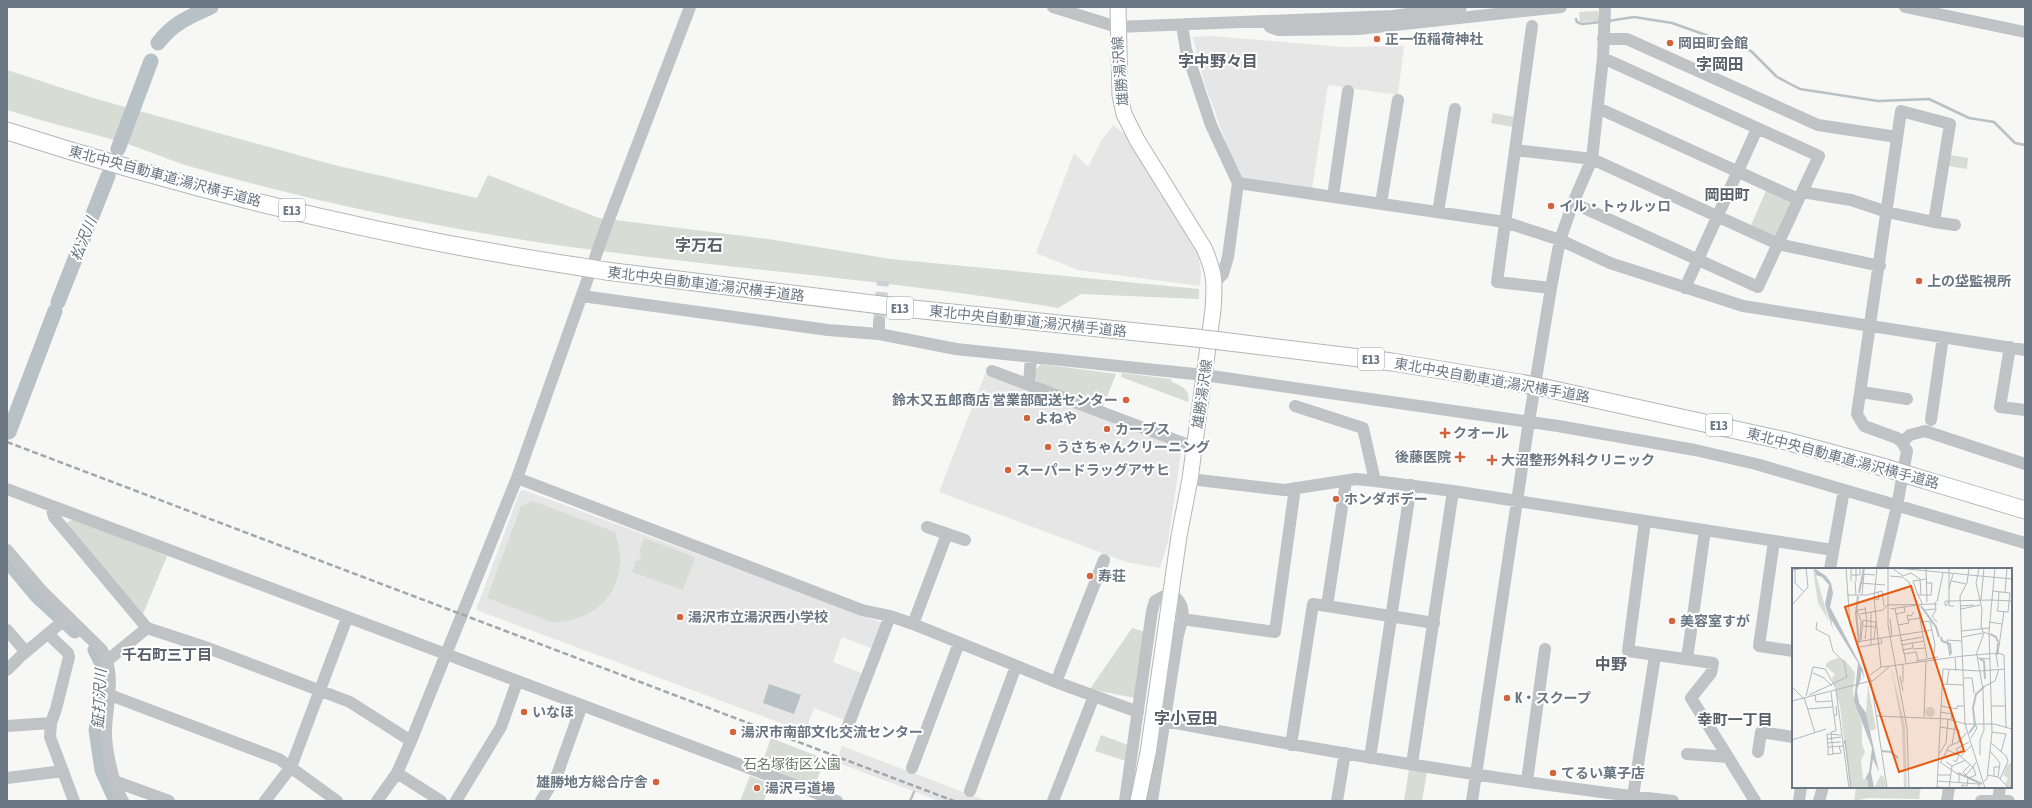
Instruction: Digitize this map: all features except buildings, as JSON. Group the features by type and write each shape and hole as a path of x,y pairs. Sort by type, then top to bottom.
{"highway":[{"name":"東北中央自動車道;湯沢横手道路","path":"7,131 160,176 280,207 458,247 606,271 913,310 1221,341 1392,362 1520,383 1786,441 1886,468 2025,510"}],"main road":[{"name":"雄勝湯沢線","path":"1118,7 1117,28 1120,96 1124,114 1137,140 1204,248 1212,267 1215,282 1190,479 1170,593 1148,753 1138,801"}],"street":[{"path":"377,801 397,773 412,741 517,478 606,227 690,7"},
{"path":"1053,7 1117,28 1392,16 1461,7"},
{"path":"1265,21 1270,27 1278,30 1358,29 1561,7"},
{"path":"1905,7 2025,32"},
{"path":"1472,801 1529,421 1551,288 1560,240 1573,203 1592,160 1603,58 1605,16"},
{"path":"1182,25 1186,50 1210,125 1238,183 1228,257 1223,274 1215,282"},
{"path":"1532,26 1497,282 1551,288"},
{"path":"1603,39 1627,39 1818,125 1897,137"},
{"path":"1573,203 1758,286 1819,156 1603,58"},
{"path":"1333,196 1348,91"},
{"path":"1381,203 1398,100"},
{"path":"1598,108 1737,172 1800,196 1851,200 1887,212 1955,225"},
{"path":"1438,212 1455,109"},
{"path":"1882,568 1898,506 1907,451 1902,442 1897,438 1864,426 1857,414 1880,266 1901,111 1950,124 1934,222"},
{"path":"1685,288 1757,129"},
{"path":"1515,150 1592,160 1778,244 1880,266"},
{"path":"1238,183 1505,222 1560,240 1610,263 1743,306 2025,350"},
{"path":"582,296 828,330 879,334 956,349 1204,375 1529,421 1695,450 1756,464 2025,544"},
{"path":"879,322 879,334"},
{"path":"1931,420 1943,338"},
{"path":"2010,347 2000,407 2025,410"},
{"path":"1029,385 1031,357"},
{"path":"992,371 1194,447"},
{"path":"1860,392 1907,399"},
{"path":"1295,406 1363,428 1376,481"},
{"path":"1902,442 1910,435 1925,431 2025,464"},
{"path":"517,478 862,610 890,616 913,624 1056,682 1138,712"},
{"path":"1190,479 1284,490 1356,479 1376,481 1453,491 1833,550"},
{"path":"1327,606 1346,481"},
{"path":"1370,758 1411,485"},
{"path":"1182,619 1276,632 1296,488"},
{"path":"7,489 347,618 447,654 517,682 582,705 821,798 837,801"},
{"path":"1830,568 1844,490"},
{"path":"1412,764 1453,491"},
{"path":"51,506 54,517 147,628 208,648 350,702 412,741"},
{"path":"1645,521 1628,651 1713,663 1712,673 1691,698 1755,801"},
{"path":"927,527 965,540"},
{"path":"1687,659 1705,530"},
{"path":"913,624 947,534"},
{"path":"1774,541 1759,646 1792,651"},
{"path":"7,550 66,619 102,650 108,660 110,695 106,734 114,781 123,801"},
{"path":"1056,682 1104,560"},
{"path":"1170,593 1179,599 1182,604 1182,619 1178,635 1152,801 1126,795 1153,606 1155,601 1170,593"},
{"path":"1291,745 1313,604 1434,623"},
{"path":"846,730 890,616"},
{"path":"265,801 291,767 347,618"},
{"path":"7,670 66,619"},
{"path":"108,660 147,628"},
{"path":"7,630 26,652"},
{"path":"48,634 68,653 69,657 51,723 50,737 74,801"},
{"path":"912,768 959,643"},
{"path":"1527,781 1545,650"},
{"path":"1634,796 1655,656"},
{"path":"970,791 1016,666"},
{"path":"456,801 501,727 517,682"},
{"path":"110,695 279,759 337,801"},
{"path":"1053,801 1094,696"},
{"path":"541,801 557,776 582,705"},
{"path":"1165,721 1291,745 1527,781 1587,796 1613,798 1634,796 1673,801"},
{"path":"7,726 51,723"},
{"path":"1758,752 1761,732 1792,737"},
{"path":"1336,801 1345,753"},
{"path":"1687,754 1728,756"},
{"path":"7,778 63,771"},
{"path":"397,773 440,801"},
{"path":"114,781 168,801"},
{"path":"1799,801 1801,788"},
{"path":"1819,801 1823,788"},
{"path":"1947,801 1949,788"},
{"path":"1998,801 2000,788"},
{"path":"1981,801 2009,801"}],"shaded area":[{"path":"1211,36 1343,47 1404,46 1398,95 1328,85 1312,189 1239,178 1204,82 1193,37"},
{"path":"1113,125 1127,136 1191,237 1198,254 1201,273 1200,286 1078,270 1036,253 1074,153 1088,167 1101,141"},
{"path":"985,374 1182,447 1168,541 1160,568 1126,562 939,492"},
{"name":"湯沢市立湯沢西小学校","path":"524,490 883,623 874,649 842,637 833,662 864,674 847,721 814,708 805,732 476,610 520,491"},
{"path":"769,684 801,695 794,714 763,703"},
{"path":"842,746 987,801 939,801 836,762"}],"green space":[{"path":"1598,11 1599,21 1580,22 1579,12"},
{"path":"7,70 93,98 330,164 477,198 488,175 599,218 768,239 891,259 1199,289 1199,299 1081,294 1058,308 916,287 629,255 487,234 413,220 339,205 228,177 183,164 121,142 7,110"},
{"path":"1493,113 1515,117 1513,127 1491,123"},
{"path":"1950,155 1968,158 1967,169 1948,166"},
{"path":"1768,186 1798,199 1778,244 1749,230"},
{"path":"1041,364 1116,374 1103,407 1039,383 1035,379 1035,371"},
{"path":"1122,373 1171,379 1172,382 1187,391 1189,398 1188,402 1121,377"},
{"path":"533,501 615,532 619,550 620,566 616,582 609,595 599,606 586,615 570,620 552,622 487,598 521,506"},
{"path":"73,519 167,556 143,614 65,524"},
{"path":"644,538 695,557 683,590 632,572 636,561 642,558 639,552"},
{"path":"1132,628 1145,632 1135,698 1090,689"},
{"path":"1101,735 1128,745 1126,761 1095,751"},
{"name":"石名塚街区公園","path":"771,738 825,759 813,790 760,769"},
{"path":"1409,769 1427,772 1422,801 1404,801"},
{"name":"湯沢弓道場","path":"750,776 771,784 764,801 740,801"},
{"path":"1856,788 1921,788 1919,799 1868,798 1854,801"}],"waterway":[{"name":"松沢川","path":"158,43 176,25 211,7"},
{"path":"1608,21 1634,17 1672,23 1751,51 1777,77 1800,89 1878,101 1929,99 1969,118 1994,122 2015,143 2025,145"},
{"path":"1576,19 1577,22 1582,24 1601,22"},
{"name":"松沢川","path":"118,149 151,61"},
{"name":"松沢川","path":"58,302 108,176"},
{"name":"松沢川","path":"9,432 55,311"},
{"name":"鉦打沢川","path":"7,560 37,596 75,631"},
{"name":"鉦打沢川","path":"95,650 102,664 102,699 96,730 102,770 116,801"},
{"path":"910,801 914,792"}],"tunnel":[{"path":"879,322 883,281"}],"railway":[{"path":"7,442 954,801"}],"place":[{"name":"正一伍稲荷神社","path":"1377,39"},
{"name":"岡田町会館","path":"1670,43"},
{"name":"イル・トゥルッロ","path":"1551,206"},
{"name":"上の垈監視所","path":"1919,281"},
{"name":"鈴木又五郎商店 営業部配送センター","path":"1126,400"},
{"name":"よねや","path":"1027,418"},
{"name":"カーブス","path":"1107,429"},
{"name":"クオール","path":"1445,433"},
{"name":"うさちゃんクリーニング","path":"1048,447"},
{"name":"後藤医院","path":"1460,457"},
{"name":"大沼整形外科クリニック","path":"1492,460"},
{"name":"スーパードラッグアサヒ","path":"1008,470"},
{"name":"ホンダボデー","path":"1336,499"},
{"name":"寿荘","path":"1090,576"},
{"name":"湯沢市立湯沢西小学校","path":"680,617"},
{"name":"美容室すが","path":"1672,621"},
{"name":"K・スクープ","path":"1507,698"},
{"name":"いなほ","path":"524,712"},
{"name":"湯沢市南部文化交流センター","path":"733,732"},
{"name":"てるい菓子店","path":"1553,773"},
{"name":"雄勝地方総合庁舎","path":"656,782"},
{"name":"湯沢弓道場","path":"757,788"}],"district":[{"name":"字中野々目","path":"1218,61"},
{"name":"字岡田","path":"1720,64"},
{"name":"岡田町","path":"1727,194"},
{"name":"字万石","path":"699,245"},
{"name":"千石町三丁目","path":"167,654"},
{"name":"中野","path":"1611,664"},
{"name":"字小豆田","path":"1186,718"},
{"name":"幸町一丁目","path":"1735,719"}]}
